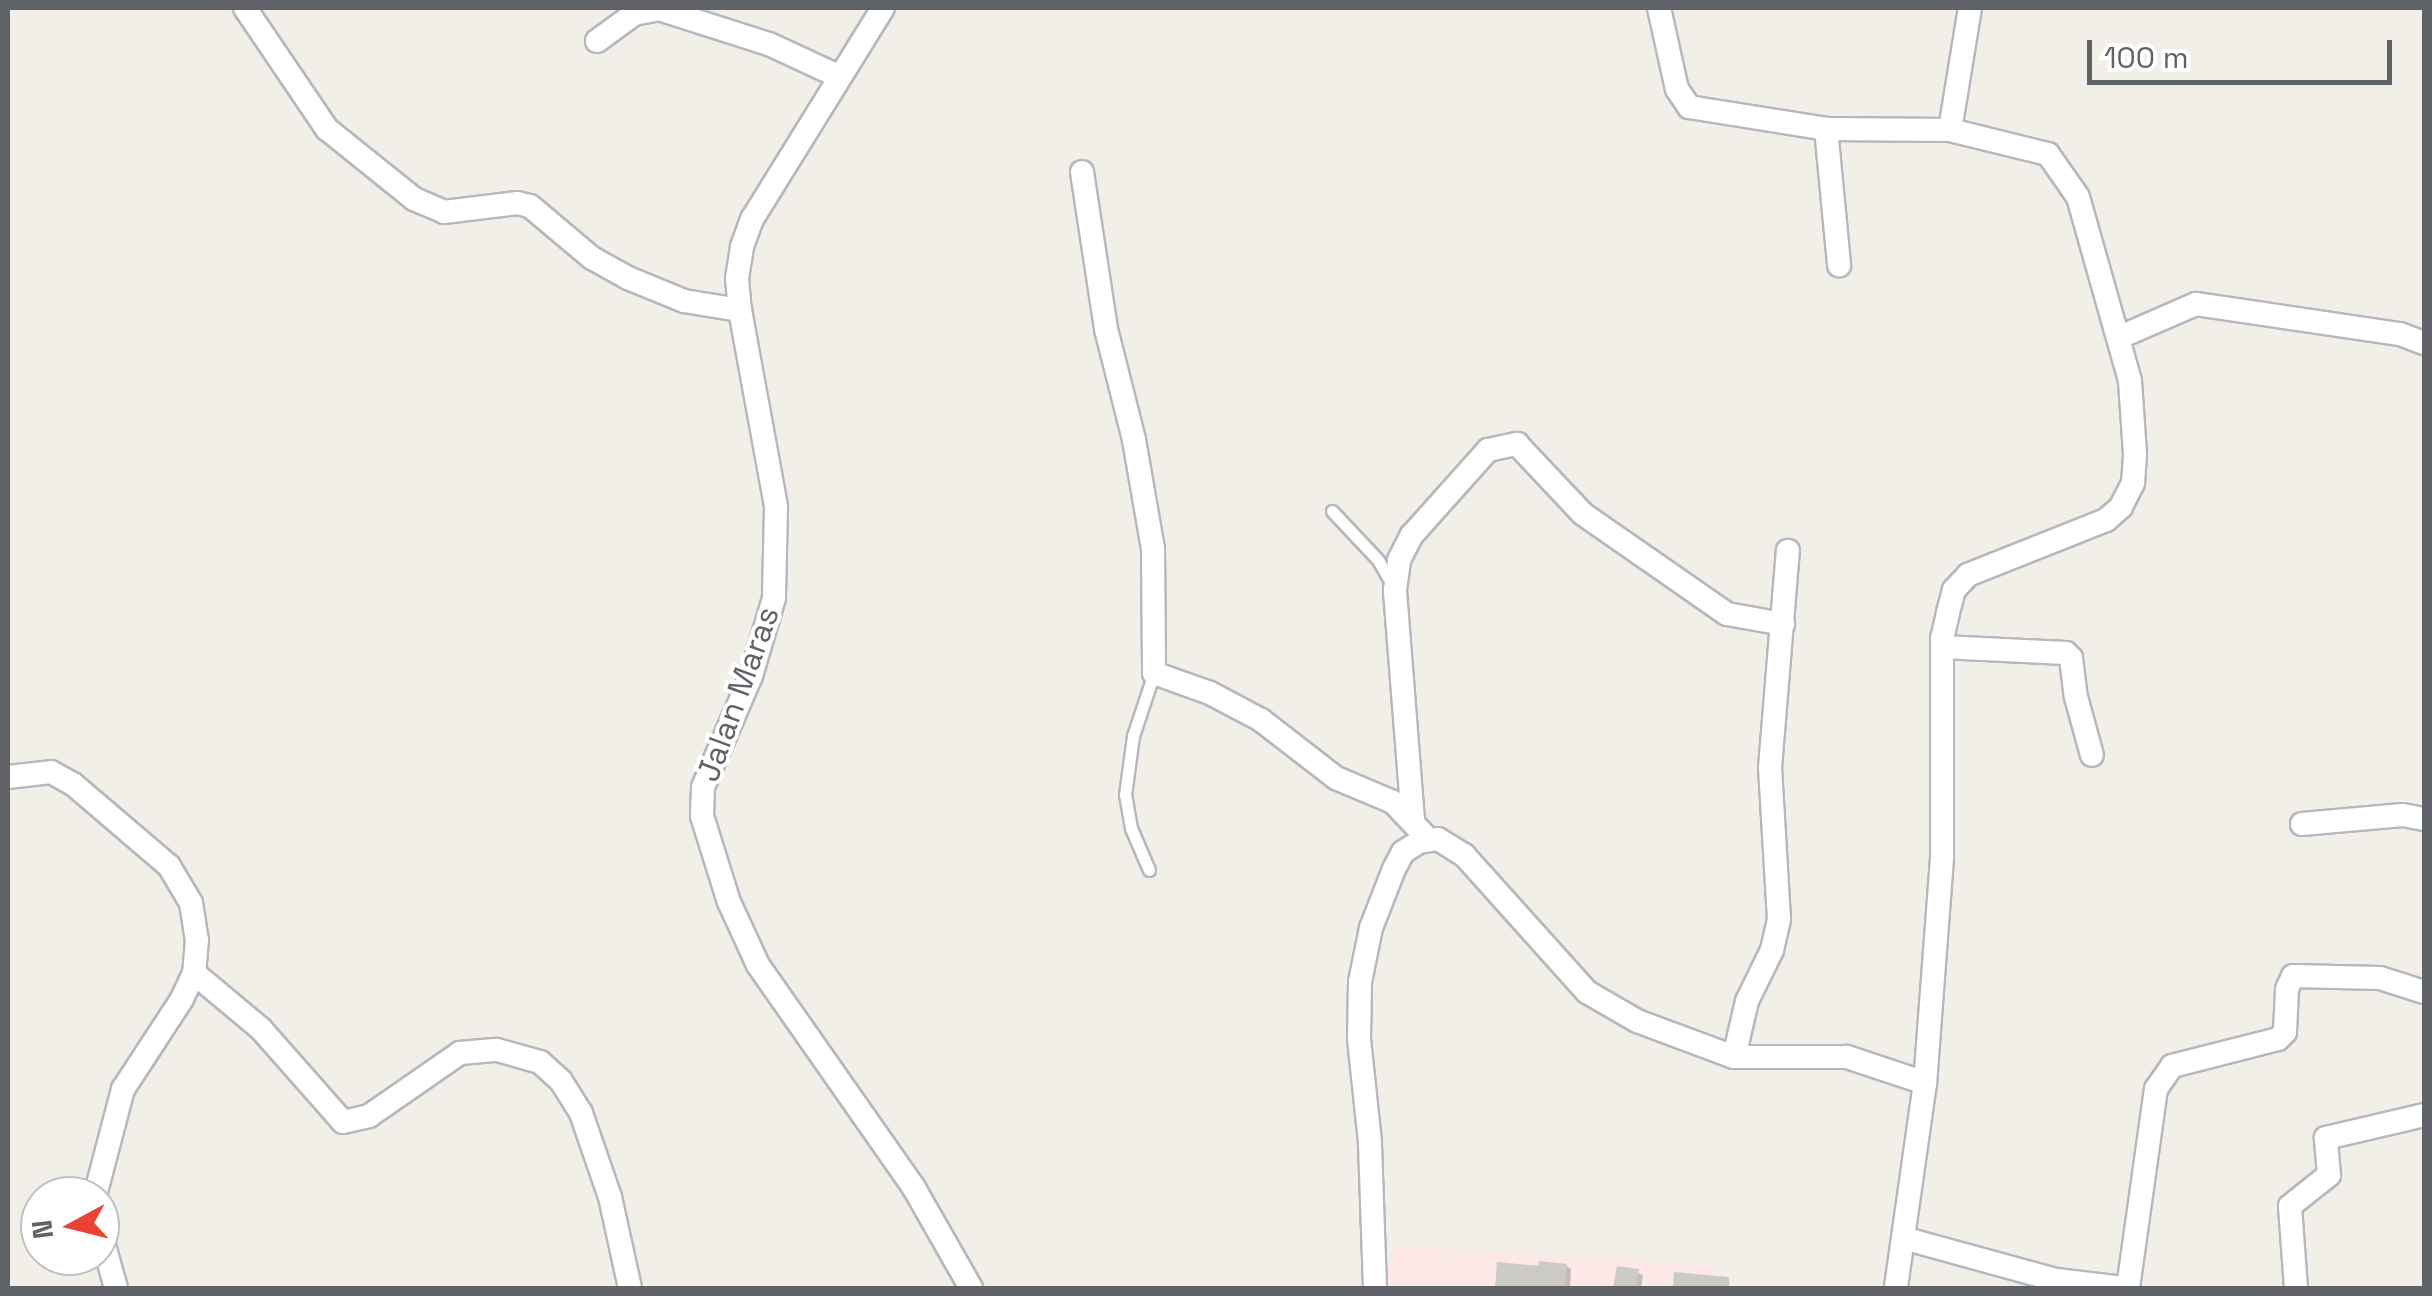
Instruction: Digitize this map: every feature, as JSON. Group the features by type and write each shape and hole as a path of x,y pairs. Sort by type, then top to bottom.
{"street":[{"path":"244,8 327,129 428,208 461,212 518,203 530,206 592,258 628,278 684,300 740,310"},
{"name":"Jalan Maras","path":"883,8 752,219 737,278 776,508 774,598 751,676 702,787 702,816 729,902 758,966 914,1188 971,1288"},
{"path":"1659,8 1677,89 1689,107 1826,129 1950,130 2030,146 2048,154 2061,166 2078,197 2130,381 2136,455 2133,483 2121,507 2106,520 1968,575 1954,590 1942,647 1942,858 1925,1083 1896,1288"},
{"path":"1950,130 1970,8"},
{"path":"597,41 647,10 689,12 838,76"},
{"path":"1826,129 1838,265"},
{"path":"1082,172 1106,329 1134,440 1152,549 1154,672 1210,692 1261,720 1336,778 1393,802 1428,839"},
{"path":"2120,337 2196,304 2400,334 2424,343"},
{"path":"1412,820 1394,590 1399,560 1412,535 1488,450 1518,444 1583,514 1727,614 1783,624"},
{"path":"1734,1057 1747,1001 1772,950 1779,920 1770,768 1788,551"},
{"path":"1942,647 2066,653 2071,658 2076,697 2092,755"},
{"path":"8,777 43,772 59,775 169,866 191,902 197,940 194,973 182,999 123,1089 99,1176"},
{"path":"2302,824 2404,816 2424,820"},
{"path":"1375,1288 1370,1142 1359,1039 1360,982 1371,928 1394,869 1410,846 1428,839 1444,841 1464,855 1588,992 1637,1021 1734,1057 1847,1057 1925,1083"},
{"path":"194,973 261,1029 343,1122 368,1116 418,1078 460,1054 497,1050 540,1062 561,1081 581,1114 610,1197 630,1288"},
{"path":"1903,1238 2056,1280 2126,1288 2156,1089 2172,1066 2278,1038 2285,1032 2287,989 2293,976 2380,978 2424,992"},
{"path":"2296,1288 2290,1206 2329,1176 2331,1159 2326,1138 2424,1114"}],"lane":[{"path":"1332,511 1378,560 1394,590"},
{"path":"1150,870 1130,828 1124,796 1133,736 1154,672"}],"shaded area":[{"path":"1392,1246 1713,1265 1713,1288 1383,1288"}],"building":[{"path":"1539,1261 1567,1264 1565,1288 1495,1288 1497,1262 1539,1266"},
{"path":"1617,1266 1639,1269 1636,1288 1613,1288"},
{"path":"1674,1272 1729,1277 1729,1288 1673,1288"}]}
